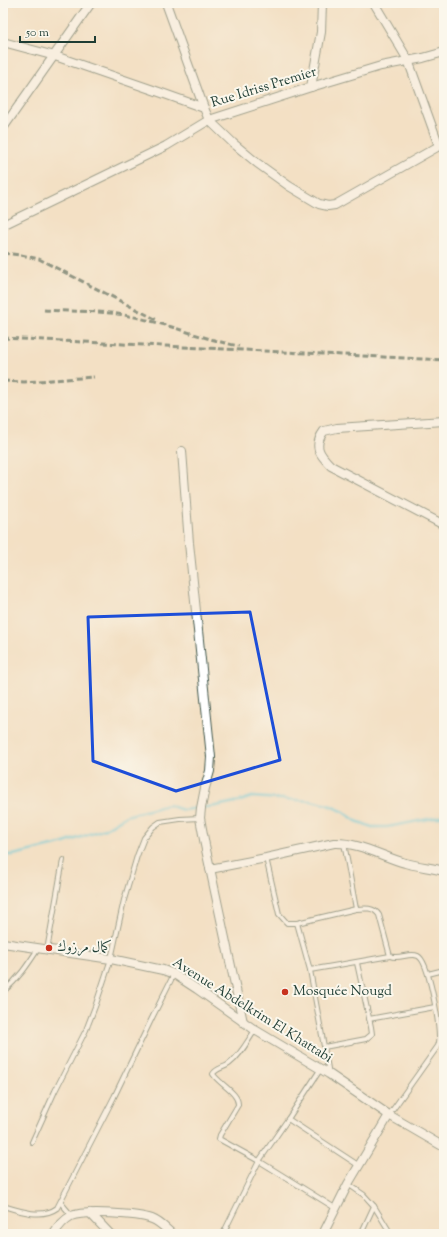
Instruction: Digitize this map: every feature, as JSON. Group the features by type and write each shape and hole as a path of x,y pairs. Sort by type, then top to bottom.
{"street":[{"path":"3,128 92,3"},
{"path":"166,3 204,108"},
{"path":"311,87 321,32 322,3"},
{"path":"3,225 166,146 209,120 257,163 289,186 319,204 328,206 336,205 441,145 408,60 374,3"},
{"name":"Rue Idriss Premier","path":"3,42 55,56 204,108 209,120 381,66 423,58 444,52"},
{"path":"444,421 337,428 324,431 319,437 318,446 320,456 331,466 444,525"},
{"path":"182,451 189,543 210,757 210,771 205,788 200,818 243,1022"},
{"path":"210,869 344,842 405,863 444,871"},
{"name":"Avenue Abdelkrim El Khattabi","path":"3,943 111,959 163,970 174,974 255,1030 329,1074 389,1115 444,1147"},
{"path":"323,1234 358,1165 389,1115"},
{"path":"90,1213 110,1234"},
{"path":"54,1234 59,1225 72,1216 90,1213 141,1216 160,1223 172,1234"}],"lane":[{"path":"32,1142 55,1091 86,1030 96,1004 111,959 124,900 144,838 153,827 160,822 200,818"},
{"path":"344,842 356,909"},
{"path":"266,858 279,914 287,923 297,923 356,909 376,911 380,915 390,956"},
{"path":"48,950 63,860"},
{"path":"297,923 310,970 329,1074"},
{"path":"3,992 24,971 38,948"},
{"path":"310,970 357,963 390,956 397,957 410,955 419,956 422,959 428,974 435,1007 439,1037 438,1046 389,1115"},
{"path":"324,1047 366,1039 372,1034 357,963"},
{"path":"428,974 444,970"},
{"path":"3,1206 44,1214 52,1212 61,1203 174,974"},
{"path":"369,1020 435,1007"},
{"path":"255,1030 240,1052 229,1064 216,1070 213,1074 218,1081 234,1094 238,1101 238,1105 220,1135 220,1139 259,1160 335,1208"},
{"path":"223,1234 259,1160 320,1070"},
{"path":"288,1119 358,1165"},
{"path":"348,1184 364,1195 374,1206 391,1234"},
{"path":"61,1203 72,1216"},
{"path":"360,1234 374,1206"}],"highlighted area":[{"path":"250,612 280,760 176,791 93,761 88,617"}],"waterway":[{"path":"3,855 13,855 61,844 105,829 126,816 168,805 183,810 216,806 252,797 311,801 328,805 342,811 356,821 372,827 387,827 444,816"}],"railway":[{"path":"3,253 39,259 157,320"},
{"path":"44,310 119,314 143,319 239,346"},
{"path":"3,338 444,360"},
{"path":"3,381 24,382 94,377"}],"place":[{"name":"كمال مرزوك","path":"49,948"},
{"name":"Mosquée Nougd","path":"285,992"}]}
